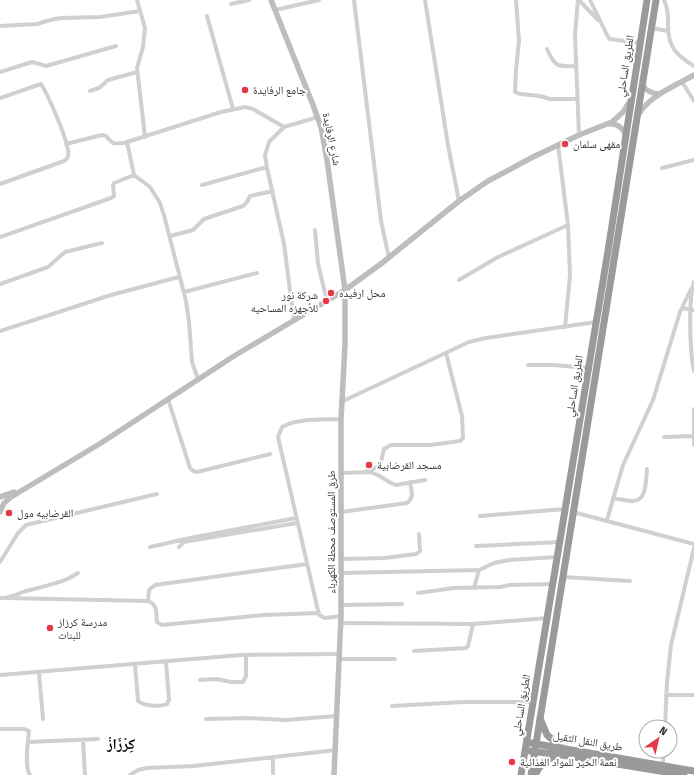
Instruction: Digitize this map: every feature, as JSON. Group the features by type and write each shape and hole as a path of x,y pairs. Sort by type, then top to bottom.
{"highway":[{"name":"الطريق الساحلي","path":"521,775 626,140 647,0"},
{"name":"الطريق الساحلي","path":"531,775 656,0"},
{"path":"535,775 540,765 545,760 564,752 547,735 540,716"},
{"name":"طريق النقل الثقيل","path":"526,742 564,752 670,774 684,775"},
{"name":"طريق النقل الثقيل","path":"524,750 564,752 662,765 694,771"}],"main road":[{"name":"شارع الرفايدة","path":"271,0 318,117 324,139 345,290"},
{"path":"637,117 648,103 662,93 694,75"},
{"path":"642,84 649,92 655,94 662,93"},
{"path":"0,512 6,501 29,486 101,443 234,356 345,290 389,258 459,201 500,174 579,135 616,119 623,112 632,94"},
{"path":"607,124 614,124 622,128 626,140"},
{"name":"طرق المستوصف محطة الكهرباء","path":"334,775 341,616 341,402 345,345 345,290"},
{"path":"0,497 29,486"}],"street":[{"path":"136,0 145,28 143,47 138,62 137,72 145,137"},
{"path":"231,4 249,0"},
{"path":"274,10 319,0"},
{"path":"354,0 381,221 389,258"},
{"path":"425,0 448,145 459,201"},
{"path":"516,0 519,41 516,70 516,92 550,99 577,99"},
{"path":"578,0 575,35 579,135"},
{"path":"578,0 600,22"},
{"path":"590,0 606,35 610,39 640,43"},
{"path":"664,0 668,8 668,31 671,46 680,56 694,66"},
{"path":"0,26 37,24 54,19 100,17 140,11"},
{"path":"207,16 233,109"},
{"path":"651,28 668,31"},
{"path":"0,72 32,62 46,66 116,46"},
{"path":"547,49 557,66 576,66"},
{"path":"90,91 99,88 108,80 137,72"},
{"path":"682,82 694,101"},
{"path":"0,98 41,84 58,121 69,155 68,159 64,161 0,184"},
{"path":"66,144 102,135 106,136 110,142 114,144 127,142 233,109 245,107 253,109 284,127"},
{"path":"294,321 284,244 267,167 266,149 273,137 284,127 318,117"},
{"path":"127,142 134,175 146,182 162,208 184,292 189,322 192,362 198,379"},
{"path":"558,145 568,225 570,275 565,327"},
{"path":"662,168 694,160"},
{"path":"202,185 267,167"},
{"path":"0,237 111,198 114,196 114,183 134,175"},
{"path":"170,236 193,230 204,219 243,206 250,196 272,191"},
{"path":"459,280 498,257 568,225"},
{"path":"315,230 318,264 327,301"},
{"path":"0,284 48,267 65,252 102,243"},
{"path":"184,292 257,273"},
{"path":"0,331 122,292 179,277"},
{"path":"607,520 626,455 653,400 682,308 694,282"},
{"path":"691,289 691,339 694,372"},
{"path":"682,308 692,310"},
{"path":"341,402 462,344 477,340 596,322"},
{"path":"365,472 380,466 384,449 391,445 430,445 460,441 463,438 462,416 446,353"},
{"path":"528,365 554,364 588,368"},
{"path":"168,398 190,468 193,471 197,472 270,454"},
{"path":"694,409 694,445"},
{"path":"341,419 292,423 282,427 278,437 319,613 325,618 341,616"},
{"path":"664,436 694,436"},
{"path":"613,498 634,501 639,500 644,494 647,469"},
{"path":"341,473 365,472 378,475 396,485 425,480"},
{"path":"341,512 407,503 413,496 410,482"},
{"path":"0,562 18,533 26,525 157,494"},
{"path":"480,516 565,509"},
{"path":"573,512 694,544"},
{"path":"179,546 184,542 297,521"},
{"path":"150,547 190,538 297,521"},
{"path":"341,559 385,558 416,554 420,551 419,534"},
{"path":"476,546 560,542"},
{"path":"664,719 671,645 694,548"},
{"path":"341,573 479,570 494,563 509,560 557,557"},
{"path":"148,601 149,590 155,585 307,564"},
{"path":"474,588 479,570"},
{"path":"6,598 58,583 78,573"},
{"path":"562,577 630,580"},
{"path":"418,593 454,588 553,584"},
{"path":"0,598 148,601 156,606 156,622 162,625 264,615 319,613"},
{"path":"341,605 402,604"},
{"path":"340,623 473,624 547,618"},
{"path":"414,651 466,648 468,646 473,624"},
{"path":"200,680 216,679 231,682 243,682 246,676 246,655"},
{"path":"0,675 246,655 339,656 395,660"},
{"path":"135,664 138,701 143,704 160,705 167,704 169,700 166,662"},
{"path":"39,673 43,719"},
{"path":"666,695 694,695"},
{"path":"392,706 463,702 533,702"},
{"path":"206,719 247,718 286,720 336,716"},
{"path":"0,729 27,729 29,731 27,763 28,772 30,775"},
{"path":"28,742 98,739"},
{"path":"83,740 85,775"},
{"path":"130,775 138,770 147,768 194,766 336,750"},
{"path":"273,758 273,775"},
{"path":"662,759 662,765"}],"place":[{"name":"جامع الرفايدة","path":"245,90"},
{"name":"مقهى سلمان","path":"565,144"},
{"name":"محل ارفيده","path":"331,293"},
{"name":"شركة نور للأجهزه المساحيه","path":"326,301"},
{"name":"مسجد القرضابية","path":"369,465"},
{"name":"القرضابيه مول","path":"9,513"},
{"name":"مدرسة كرزاز للبنات","path":"50,628"},
{"name":"نعمة الخير للمواد الغذائية","path":"512,762"}],"district":[{"name":"كِرْزَازْ","path":"121,744"}]}
